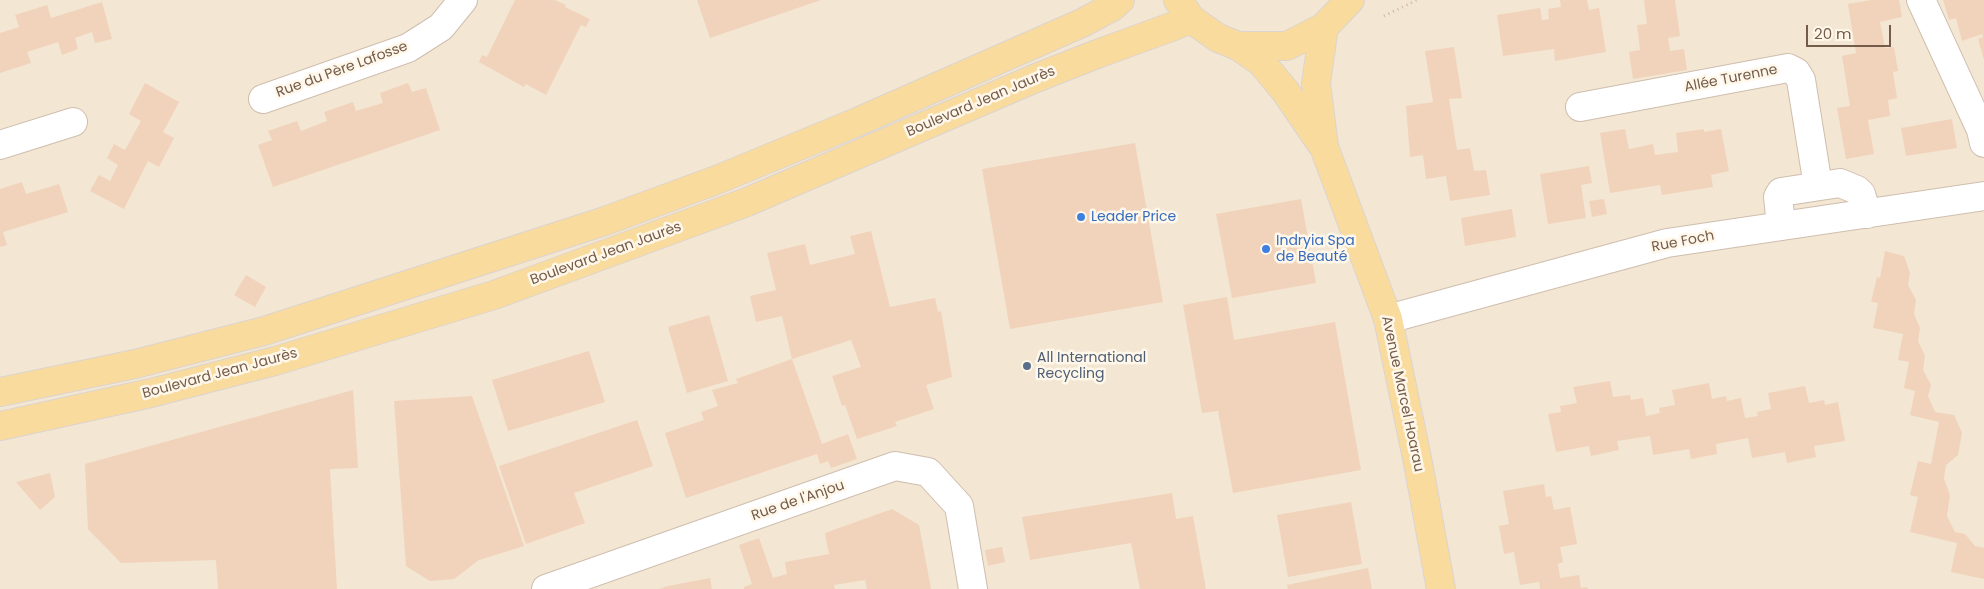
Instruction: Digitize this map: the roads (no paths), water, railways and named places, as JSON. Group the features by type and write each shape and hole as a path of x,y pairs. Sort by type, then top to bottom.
{"main road":[{"path":"0,392 135,364 264,331 605,221 719,179 857,122 1082,23 1112,7 1120,0"},
{"name":"Boulevard Jean Jaurès","path":"0,426 151,393 275,361 494,295 747,202 1045,75 1096,54 1174,26 1184,9 1218,38 1238,46 1287,46 1324,27 1350,0"},
{"name":"Avenue Marcel Hoarau","path":"1324,27 1316,83 1324,147 1388,319 1418,463 1441,589"},
{"name":"Avenue Marcel Hoarau","path":"1238,46 1261,62 1286,92 1324,147"}],"street":[{"name":"Rue du Père Lafosse","path":"263,99 408,48 441,27 463,0"},
{"path":"1921,0 1981,130 1984,143"},
{"name":"Allée Turenne","path":"1580,107 1788,68 1796,72 1801,80 1818,186"},
{"path":"0,145 73,122"},
{"path":"1781,225 1778,197 1781,192 1840,183 1857,190 1861,194 1867,214"},
{"name":"Rue Foch","path":"1388,319 1667,243 1867,214 1982,203"},
{"name":"Rue de l'Anjou","path":"546,589 895,466 928,472 958,506 973,589"}],"place":[{"name":"Leader Price","path":"1081,217"},
{"name":"Indryia Spa de Beauté","path":"1266,249"},
{"name":"All International Recycling","path":"1027,366"}]}
